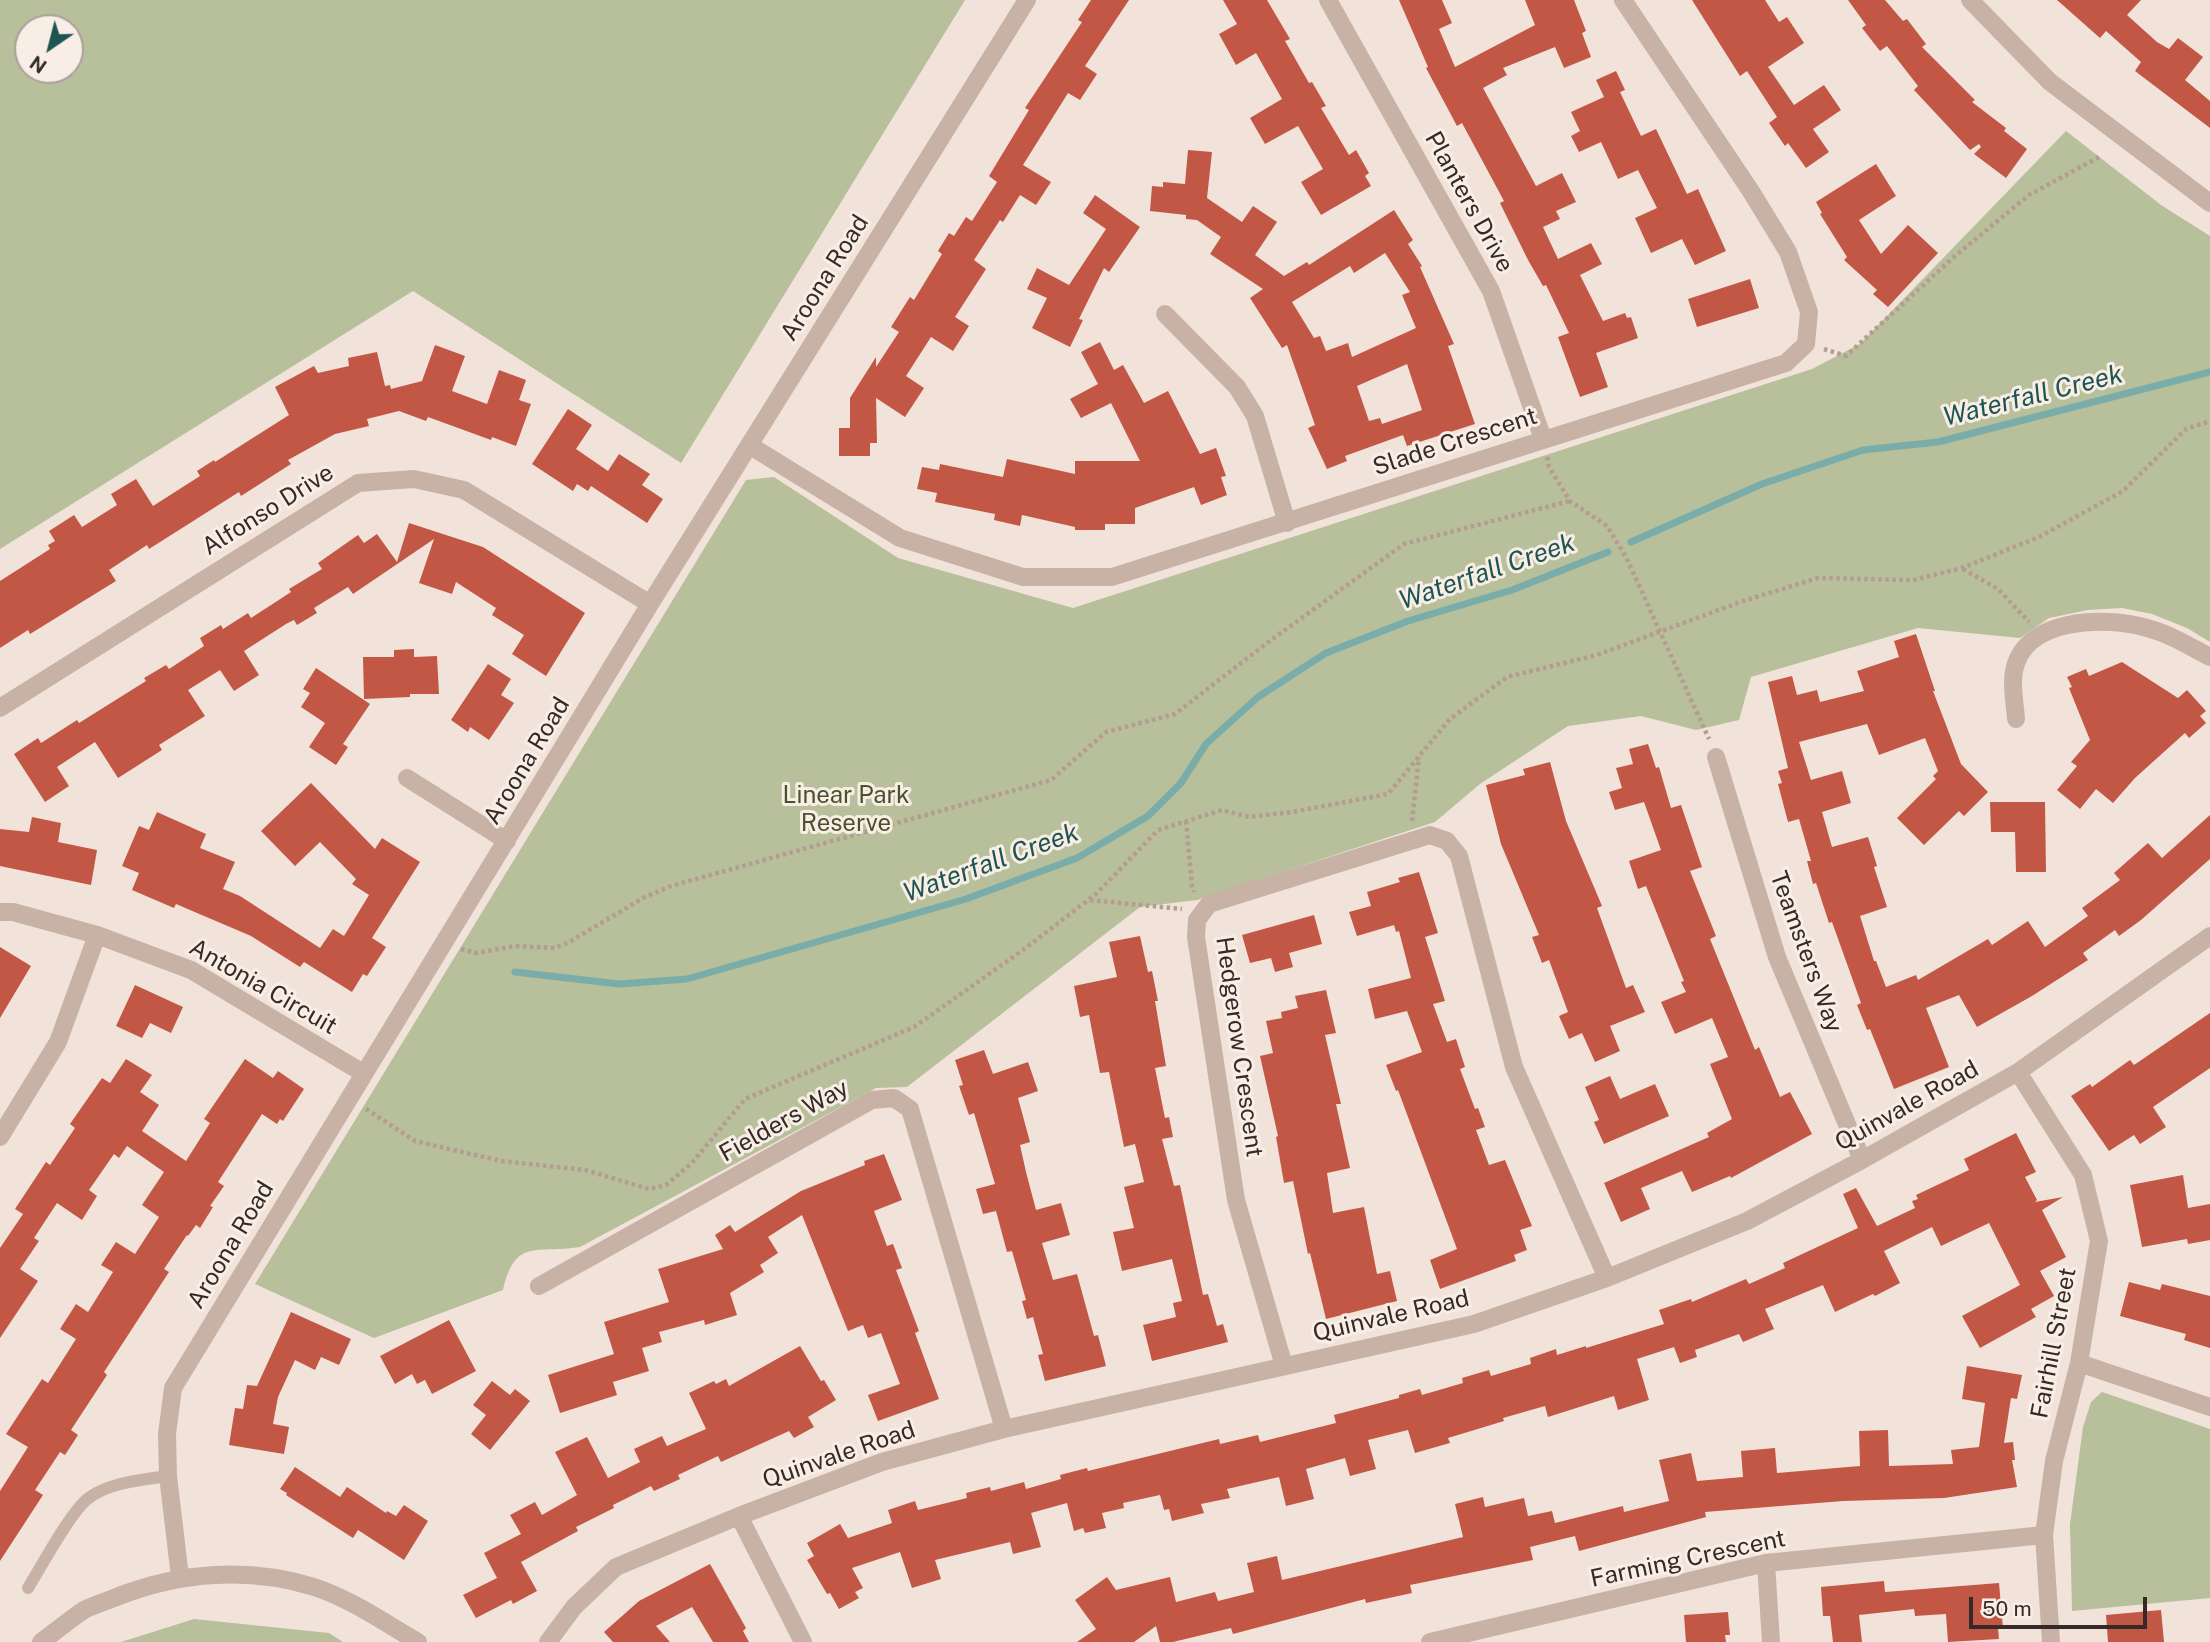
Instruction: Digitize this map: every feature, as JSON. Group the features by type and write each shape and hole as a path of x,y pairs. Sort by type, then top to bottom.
{"street":[{"name":"Aroona Road","path":"180,1577 168,1476 167,1434 173,1388 650,604 1027,0"},
{"name":"Planters Drive","path":"1328,0 1491,291 1543,439"},
{"path":"1623,0 1788,251 1809,312 1806,344"},
{"path":"1970,0 2050,82 2210,204"},
{"path":"1165,314 1237,387 1255,416 1287,523"},
{"name":"Slade Crescent","path":"749,445 900,538 1023,577 1112,577 1786,363 1806,344"},
{"name":"Alfonso Drive","path":"0,708 358,483 414,479 464,490 650,604"},
{"path":"2016,719 2014,671 2024,648 2040,633 2059,627 2115,621 2171,635 2210,657"},
{"name":"Teamsters Way","path":"1716,757 1777,957 1862,1160"},
{"path":"407,778 507,841"},
{"name":"Hedgerow Crescent","path":"1284,1366 1236,1200 1196,937 1197,920 1209,904 1430,835 1447,841 1459,856 1514,1067 1606,1278"},
{"name":"Antonia Circuit","path":"0,912 13,912 97,935 191,971 363,1073"},
{"path":"0,1137 58,1042 97,935"},
{"name":"Quinvale Road","path":"548,1642 574,1607 616,1567 739,1516 882,1462 1004,1429 1474,1324 1606,1278 1748,1221 2018,1072 2210,936"},
{"name":"Fairhill Street","path":"2018,1072 2083,1175 2099,1241 2079,1363 2054,1461 2044,1535 2051,1642"},
{"name":"Fielders Way","path":"539,1286 872,1100 894,1098 910,1109 1004,1429"},
{"path":"2079,1363 2210,1407"},
{"path":"739,1516 803,1642"},
{"name":"Farming Crescent","path":"1430,1642 1766,1563 2044,1535"},
{"path":"1766,1563 1771,1642"},
{"path":"41,1642 86,1609 140,1588 180,1577 222,1574 266,1577 314,1588 361,1609 418,1642"}],"lane":[{"path":"28,1588 78,1509 89,1498 112,1486 168,1476"}],"path":[{"path":"1806,344 1846,356 1955,256 2029,195 2101,156"},
{"path":"349,1098 415,1141 501,1160 585,1170 649,1189 667,1185 692,1163 745,1099 914,1027 1089,900 1157,830 1222,810 1249,817 1388,794 1450,719 1507,677 1597,654 1773,591 1818,578 1913,580 1962,568 2039,537 2123,491 2186,429 2210,421"},
{"path":"1543,439 1549,467 1570,500 1607,526 1626,557 1716,757"},
{"path":"443,945 476,953 515,946 555,947 671,886 1051,780 1107,732 1175,714 1267,643 1404,544 1570,500"},
{"path":"1962,568 1998,589 2040,633"},
{"path":"1410,841 1419,756"},
{"path":"1186,821 1192,886 1204,911"},
{"path":"1089,900 1204,911"}],"green space":[{"path":"0,0 965,0 681,463 413,291 0,549"},
{"name":"Linear Park Reserve","path":"2066,131 2161,205 2210,236 2210,642 2187,628 2152,614 2122,608 2088,610 2049,618 2020,638 1918,628 1751,677 1739,720 1696,730 1641,716 1568,726 1480,784 1435,822 1197,900 1140,907 907,1087 876,1088 580,1247 530,1251 521,1255 508,1273 503,1290 374,1338 255,1284 746,480 774,477 898,558 1073,608 1812,369 1860,344"},
{"path":"2102,1392 2210,1429 2210,1598 2072,1611 2070,1524 2083,1427 2091,1402"},
{"path":"194,1619 329,1633 343,1642 121,1642"}],"building":[{"path":"1091,0 1129,0 1085,66 1097,74 1080,100 1068,93 1023,165 1051,182 1036,205 1020,195 974,260 986,269 955,317 969,326 953,351 931,337 906,376 924,388 905,417 876,398 877,443 870,443 870,456 839,456 839,428 850,428 850,398 876,357 876,367 899,332 891,327 910,297 914,300 942,254 938,251 949,233 954,236 966,217 972,221 997,182 989,176 1029,110 1025,108 1082,22 1078,20"},
{"path":"1223,0 1267,0 1290,39 1285,41 1309,83 1312,82 1326,106 1321,108 1349,155 1356,150 1369,173 1365,176 1371,186 1321,215 1301,182 1323,169 1298,126 1265,144 1250,118 1282,99 1256,53 1236,65 1219,34 1237,24"},
{"path":"1399,0 1442,0 1452,23 1439,29 1455,67 1535,25 1525,0 1574,0 1586,31 1582,33 1591,57 1564,68 1555,47 1503,68 1507,75 1483,88 1536,186 1562,173 1576,202 1556,211 1560,219 1543,227 1558,259 1591,243 1602,264 1580,275 1603,321 1625,313 1627,318 1631,317 1638,338 1596,353 1608,387 1580,397 1558,337 1569,333 1546,285 1543,286 1528,260 1500,203 1504,201 1462,123 1457,126 1426,68 1428,67"},
{"path":"1692,0 1765,0 1779,22 1787,17 1804,43 1768,67 1794,105 1824,85 1841,110 1813,129 1829,152 1806,168 1788,143 1785,146 1769,123 1777,117 1747,71 1740,76"},
{"path":"1848,0 1885,0 1903,21 1907,19 1926,44 1922,47 1975,100 1972,102 2006,128 2004,131 2027,149 2006,178 1974,154 1981,147 1979,144 1970,150 1914,90 1918,86 1887,46 1880,51 1862,28 1866,25"},
{"path":"2057,0 2141,0 2127,15 2157,42 2169,49 2178,38 2203,57 2185,80 2210,101 2210,128 2135,71 2141,62 2106,31 2100,38"},
{"path":"1616,71 1625,90 1620,92 1641,136 1656,129 1687,194 1698,189 1726,251 1695,265 1682,239 1651,253 1635,218 1657,208 1638,170 1618,179 1601,142 1579,152 1571,136 1580,131 1571,112 1604,97 1596,80"},
{"path":"1188,150 1212,152 1207,198 1242,222 1253,206 1277,222 1255,255 1284,276 1307,262 1309,265 1394,210 1413,240 1408,244 1422,266 1420,267 1454,344 1448,346 1475,424 1407,446 1403,435 1345,456 1347,461 1327,469 1308,428 1315,425 1287,345 1282,348 1250,298 1263,289 1210,254 1221,237 1197,220 1186,219 1186,215 1150,211 1152,186 1163,187 1163,182 1185,184","holes":["1385,253 1410,292 1402,295 1416,328 1352,357 1348,343 1326,351 1320,336 1314,338 1292,302 1350,266 1354,273","1407,364 1422,410 1382,424 1380,418 1369,421 1357,386"]},
{"path":"1876,164 1896,196 1859,220 1881,254 1908,225 1938,253 1888,307 1873,294 1877,290 1844,260 1847,257 1820,214 1822,213 1816,202"},
{"path":"1095,195 1140,227 1109,272 1104,268 1079,319 1083,320 1070,347 1032,328 1047,298 1027,289 1037,268 1069,285 1106,229 1083,213"},
{"path":"1750,279 1759,308 1697,327 1688,299"},
{"path":"1100,342 1114,370 1123,365 1144,403 1168,391 1200,454 1216,448 1226,476 1221,477 1227,495 1201,505 1194,487 1135,508 1135,524 1105,524 1105,530 1075,530 1075,527 1022,515 1020,526 994,520 995,514 935,502 937,493 917,489 922,467 939,470 940,464 1003,477 1007,459 1075,474 1075,461 1140,461 1111,403 1081,418 1070,399 1098,384 1081,352"},
{"path":"435,345 465,356 452,391 487,404 499,370 526,380 519,400 531,404 516,446 492,437 491,440 428,417 426,421 399,411 367,419 369,426 335,434 288,460 291,464 241,496 239,492 149,549 147,545 109,570 116,581 30,634 28,630 0,648 0,581 50,549 48,545 55,541 49,531 74,515 82,527 117,505 111,494 136,479 153,506 200,476 197,471 289,415 275,387 314,366 318,373 349,366 348,358 377,352 385,386 390,385 391,389 422,381"},
{"path":"568,409 592,425 576,449 608,471 619,454 650,474 642,485 663,499 647,523 591,486 588,491 577,484 573,491 532,464"},
{"path":"409,523 483,547 585,613 546,676 512,654 524,635 492,615 496,608 456,582 452,594 419,583 434,539 353,594 348,587 314,608 317,613 297,625 294,620 286,624 244,651 259,675 234,691 220,670 188,690 205,716 159,745 162,750 118,778 95,742 57,767 69,786 45,802 14,754 38,738 41,743 77,720 79,723 146,681 144,678 166,665 169,669 204,646 200,638 221,625 223,629 248,613 251,618 291,592 289,589 322,569 318,563 358,535 364,543 377,534 397,562"},
{"path":"1916,634 1933,691 1961,764 1988,792 1964,816 1959,811 1924,845 1897,818 1936,779 1933,776 1938,771 1925,738 1879,755 1867,724 1799,742 1811,780 1842,771 1851,803 1822,812 1832,847 1868,837 1887,907 1860,916 1874,961 1886,987 1916,975 1918,980 1988,939 1992,945 2028,921 2045,947 2088,916 2082,908 2120,880 2114,873 2148,843 2162,858 2210,815 2210,859 2141,920 2119,936 2115,930 2083,953 2088,960 1977,1027 1959,995 1926,1008 1949,1067 1894,1089 1870,1029 1867,1030 1857,1005 1861,1003 1832,922 1829,923 1816,883 1813,884 1807,861 1811,861 1799,819 1788,822 1778,784 1782,783 1778,771 1788,768 1768,682 1792,676 1797,695 1817,690 1820,702 1864,691 1857,671 1899,657 1894,641"},
{"path":"414,649 414,657 437,656 439,694 364,699 363,657 394,657 394,650"},
{"path":"2122,662 2178,698 2187,690 2206,711 2200,716 2206,723 2189,738 2185,733 2135,778 2113,803 2096,789 2080,809 2057,790 2077,766 2071,762 2090,740 2067,677 2086,669 2089,676"},
{"path":"488,664 511,679 501,695 514,703 489,740 470,727 468,732 451,720"},
{"path":"316,668 370,704 343,744 348,747 336,765 309,747 325,723 301,707 310,693 303,689"},
{"path":"1648,744 1656,768 1659,767 1671,808 1681,805 1702,867 1690,871 1716,936 1710,939 1755,1050 1759,1047 1780,1097 1790,1092 1812,1134 1731,1178 1730,1176 1692,1192 1682,1171 1641,1188 1650,1209 1621,1222 1604,1183 1709,1137 1707,1133 1732,1119 1710,1064 1728,1057 1712,1018 1675,1034 1661,1002 1686,992 1646,886 1638,889 1629,861 1661,850 1644,802 1615,810 1609,792 1622,788 1616,768 1633,764 1629,749"},
{"path":"1550,762 1566,821 1602,906 1597,908 1626,988 1633,985 1645,1012 1610,1026 1620,1051 1595,1062 1582,1033 1569,1039 1559,1016 1568,1012 1549,960 1542,963 1532,937 1539,935 1501,844 1486,785 1525,775 1523,769"},
{"path":"311,783 375,849 382,838 420,862 372,938 386,947 367,976 363,974 352,992 304,962 300,967 251,936 176,904 174,908 132,890 139,873 122,866 139,826 149,830 157,812 206,834 200,848 235,862 223,889 240,896 320,948 333,929 344,936 369,895 352,884 356,879 320,842 295,866 261,831"},
{"path":"1990,802 2045,802 2046,872 2016,872 2015,832 1991,832"},
{"path":"32,817 61,823 58,842 97,850 91,885 0,866 0,829 29,832"},
{"path":"1419,872 1438,933 1425,937 1445,1001 1433,1004 1447,1042 1456,1039 1465,1067 1460,1069 1485,1127 1476,1130 1489,1165 1505,1160 1532,1226 1520,1230 1527,1250 1514,1255 1516,1261 1440,1289 1430,1260 1457,1249 1398,1090 1396,1091 1386,1065 1422,1052 1407,1011 1375,1019 1368,989 1411,978 1399,931 1396,932 1394,925 1357,936 1349,912 1371,906 1367,892 1400,882 1398,878"},
{"path":"1314,915 1322,944 1289,953 1293,967 1275,972 1271,958 1250,963 1242,935"},
{"path":"1140,936 1148,972 1152,971 1158,1001 1155,1001 1166,1066 1155,1068 1165,1118 1169,1117 1173,1137 1162,1139 1174,1186 1180,1185 1203,1295 1208,1294 1217,1326 1223,1324 1228,1342 1152,1361 1143,1325 1176,1317 1173,1303 1182,1301 1172,1259 1122,1271 1113,1232 1134,1228 1124,1187 1144,1182 1135,1144 1124,1147 1109,1072 1100,1073 1089,1015 1080,1017 1074,986 1117,977 1109,942"},
{"path":"0,947 31,966 0,1018"},
{"path":"135,985 183,1007 171,1033 150,1023 142,1038 116,1026"},
{"path":"1326,990 1336,1033 1325,1035 1341,1104 1336,1104 1350,1168 1327,1173 1333,1213 1364,1207 1377,1274 1390,1271 1397,1301 1326,1319 1310,1253 1308,1254 1293,1181 1284,1183 1276,1137 1278,1136 1260,1056 1273,1053 1266,1021 1282,1018 1281,1012 1298,1008 1295,996"},
{"path":"2210,1013 2210,1068 2153,1107 2166,1127 2140,1144 2134,1135 2109,1151 2071,1096 2090,1084 2092,1087 2130,1060 2134,1065"},
{"path":"984,1050 993,1074 1028,1062 1038,1091 1018,1098 1030,1142 1020,1145 1026,1172 1036,1210 1061,1203 1070,1235 1042,1243 1053,1280 1077,1274 1094,1336 1098,1335 1106,1366 1045,1381 1038,1355 1043,1354 1033,1317 1027,1319 1022,1301 1026,1300 1012,1251 1007,1252 996,1211 983,1214 976,1189 995,1184 974,1113 969,1115 959,1086 963,1085 955,1060"},
{"path":"126,1059 152,1075 140,1092 159,1105 142,1131 186,1161 210,1123 204,1119 245,1059 273,1078 278,1071 304,1089 283,1121 280,1119 277,1124 262,1114 218,1182 224,1186 210,1206 213,1207 200,1228 196,1225 187,1235 164,1269 169,1272 104,1372 107,1375 71,1430 78,1435 65,1455 60,1452 35,1490 43,1495 0,1561 0,1491 28,1447 6,1434 42,1379 48,1383 76,1339 60,1329 76,1304 88,1312 113,1272 101,1265 116,1242 135,1254 159,1217 142,1205 164,1172 127,1146 119,1158 114,1154 89,1190 97,1196 82,1220 57,1203 34,1238 39,1241 20,1269 38,1281 0,1338 0,1248 23,1214 15,1209 46,1162 50,1165 75,1128 70,1124 102,1078 110,1083"},
{"path":"1610,1076 1620,1099 1655,1084 1669,1116 1604,1144 1594,1122 1599,1120 1585,1087"},
{"path":"2016,1133 2036,1172 2025,1177 2037,1200 2035,1202 2063,1197 2042,1210 2066,1257 2040,1271 2054,1296 2031,1309 2036,1317 1980,1348 1962,1316 2020,1285 1989,1223 1941,1246 1932,1227 1884,1251 1900,1283 1875,1296 1873,1294 1835,1312 1823,1285 1765,1309 1774,1329 1743,1342 1739,1334 1695,1350 1697,1357 1680,1363 1674,1347 1637,1359 1649,1400 1618,1410 1614,1396 1548,1417 1545,1406 1503,1418 1504,1421 1448,1438 1450,1443 1415,1453 1408,1430 1368,1440 1376,1469 1350,1476 1345,1458 1306,1469 1314,1499 1286,1506 1279,1477 1227,1489 1230,1498 1201,1504 1204,1513 1172,1521 1169,1509 1164,1510 1160,1495 1123,1503 1124,1508 1102,1513 1106,1528 1085,1533 1083,1528 1074,1531 1067,1503 1031,1513 1041,1547 1013,1554 1010,1542 935,1560 941,1579 912,1588 900,1552 852,1568 863,1588 855,1592 859,1598 839,1609 807,1560 814,1556 807,1543 840,1524 848,1538 892,1523 888,1510 915,1501 918,1510 967,1498 966,1493 990,1487 991,1491 1024,1482 1026,1489 1061,1479 1060,1475 1087,1468 1088,1471 1219,1439 1220,1444 1258,1435 1260,1442 1336,1423 1334,1415 1399,1398 1399,1395 1420,1389 1422,1395 1463,1383 1462,1378 1489,1370 1491,1376 1531,1364 1530,1358 1556,1349 1557,1355 1664,1324 1659,1310 1691,1299 1692,1302 1746,1279 1749,1284 1785,1268 1783,1263 1858,1228 1843,1194 1856,1188 1877,1226 1915,1208 1912,1201 1918,1199 1916,1195 1969,1170 1964,1159"},
{"path":"884,1154 902,1200 874,1211 887,1246 893,1244 902,1268 896,1270 919,1331 915,1333 939,1399 878,1421 868,1395 900,1384 881,1333 868,1338 863,1325 848,1331 802,1215 768,1237 778,1253 760,1265 764,1272 730,1293 737,1315 705,1325 704,1320 659,1332 662,1342 642,1348 649,1371 613,1382 617,1395 560,1413 548,1375 614,1354 604,1322 669,1302 658,1269 723,1249 715,1235 730,1225 735,1232 801,1191 865,1165 864,1161"},
{"path":"2183,1175 2188,1208 2210,1204 2210,1240 2188,1244 2187,1239 2142,1247 2130,1185"},
{"path":"2129,1282 2160,1290 2162,1284 2210,1296 2210,1348 2184,1340 2186,1334 2120,1316"},
{"path":"291,1312 351,1339 339,1365 321,1357 315,1370 295,1360 278,1397 273,1424 289,1427 284,1454 229,1445 235,1408 243,1409 247,1385 257,1386"},
{"path":"449,1320 476,1371 432,1394 425,1380 417,1384 412,1374 395,1384 380,1356"},
{"path":"800,1346 836,1400 808,1417 814,1427 794,1438 789,1431 721,1462 718,1456 678,1475 680,1479 654,1491 651,1486 613,1505 614,1508 576,1527 578,1531 521,1562 537,1591 513,1604 511,1600 476,1618 463,1595 497,1578 484,1553 521,1534 510,1515 535,1502 542,1515 577,1495 555,1452 587,1437 608,1478 640,1462 634,1449 662,1436 667,1446 706,1429 689,1393 714,1381 716,1384 726,1379 729,1386"},
{"path":"1967,1366 2022,1375 2017,1399 2011,1398 2004,1443 2013,1442 2015,1460 2012,1460 2017,1487 1944,1498 1843,1501 1705,1512 1706,1517 1579,1551 1575,1536 1530,1547 1533,1560 1410,1585 1412,1593 1366,1603 1365,1599 1233,1634 1231,1628 1173,1642 1160,1642 1156,1626 1134,1642 1077,1642 1096,1629 1075,1600 1107,1577 1116,1590 1170,1577 1176,1602 1215,1592 1218,1601 1254,1592 1247,1563 1277,1556 1282,1580 1463,1537 1455,1504 1483,1497 1485,1507 1524,1498 1528,1516 1552,1511 1555,1523 1623,1506 1624,1512 1669,1501 1659,1460 1691,1453 1697,1481 1743,1477 1741,1451 1775,1448 1777,1473 1860,1466 1859,1431 1888,1430 1889,1466 1953,1464 1951,1450 1979,1447 1985,1403 1962,1399"},
{"path":"492,1381 510,1395 515,1389 530,1401 490,1450 471,1434 486,1415 473,1405"},
{"path":"295,1467 340,1497 347,1487 386,1513 387,1511 396,1516 404,1505 428,1521 404,1560 358,1530 353,1538 286,1495 287,1493 280,1489"},
{"path":"710,1564 746,1628 743,1631 749,1642 713,1642 692,1607 656,1626 670,1642 613,1642 604,1632 639,1601"},
{"path":"1884,1581 1885,1592 1999,1583 2003,1628 1998,1628 1999,1639 1948,1642 1946,1614 1915,1616 1914,1609 1859,1615 1862,1642 1833,1642 1830,1616 1823,1616 1821,1587"},
{"path":"2161,1610 2164,1642 2108,1642 2106,1615"},
{"path":"1728,1612 1730,1635 1725,1635 1726,1642 1686,1642 1684,1615"}],"waterway":[{"name":"Waterfall Creek","path":"1631,542 1762,484 1863,450 1938,442 2210,372"},
{"name":"Waterfall Creek","path":"515,972 619,984 687,979 966,899 1077,858 1148,816 1181,783 1206,744 1258,697 1326,653 1408,621 1512,590 1608,552"}]}
